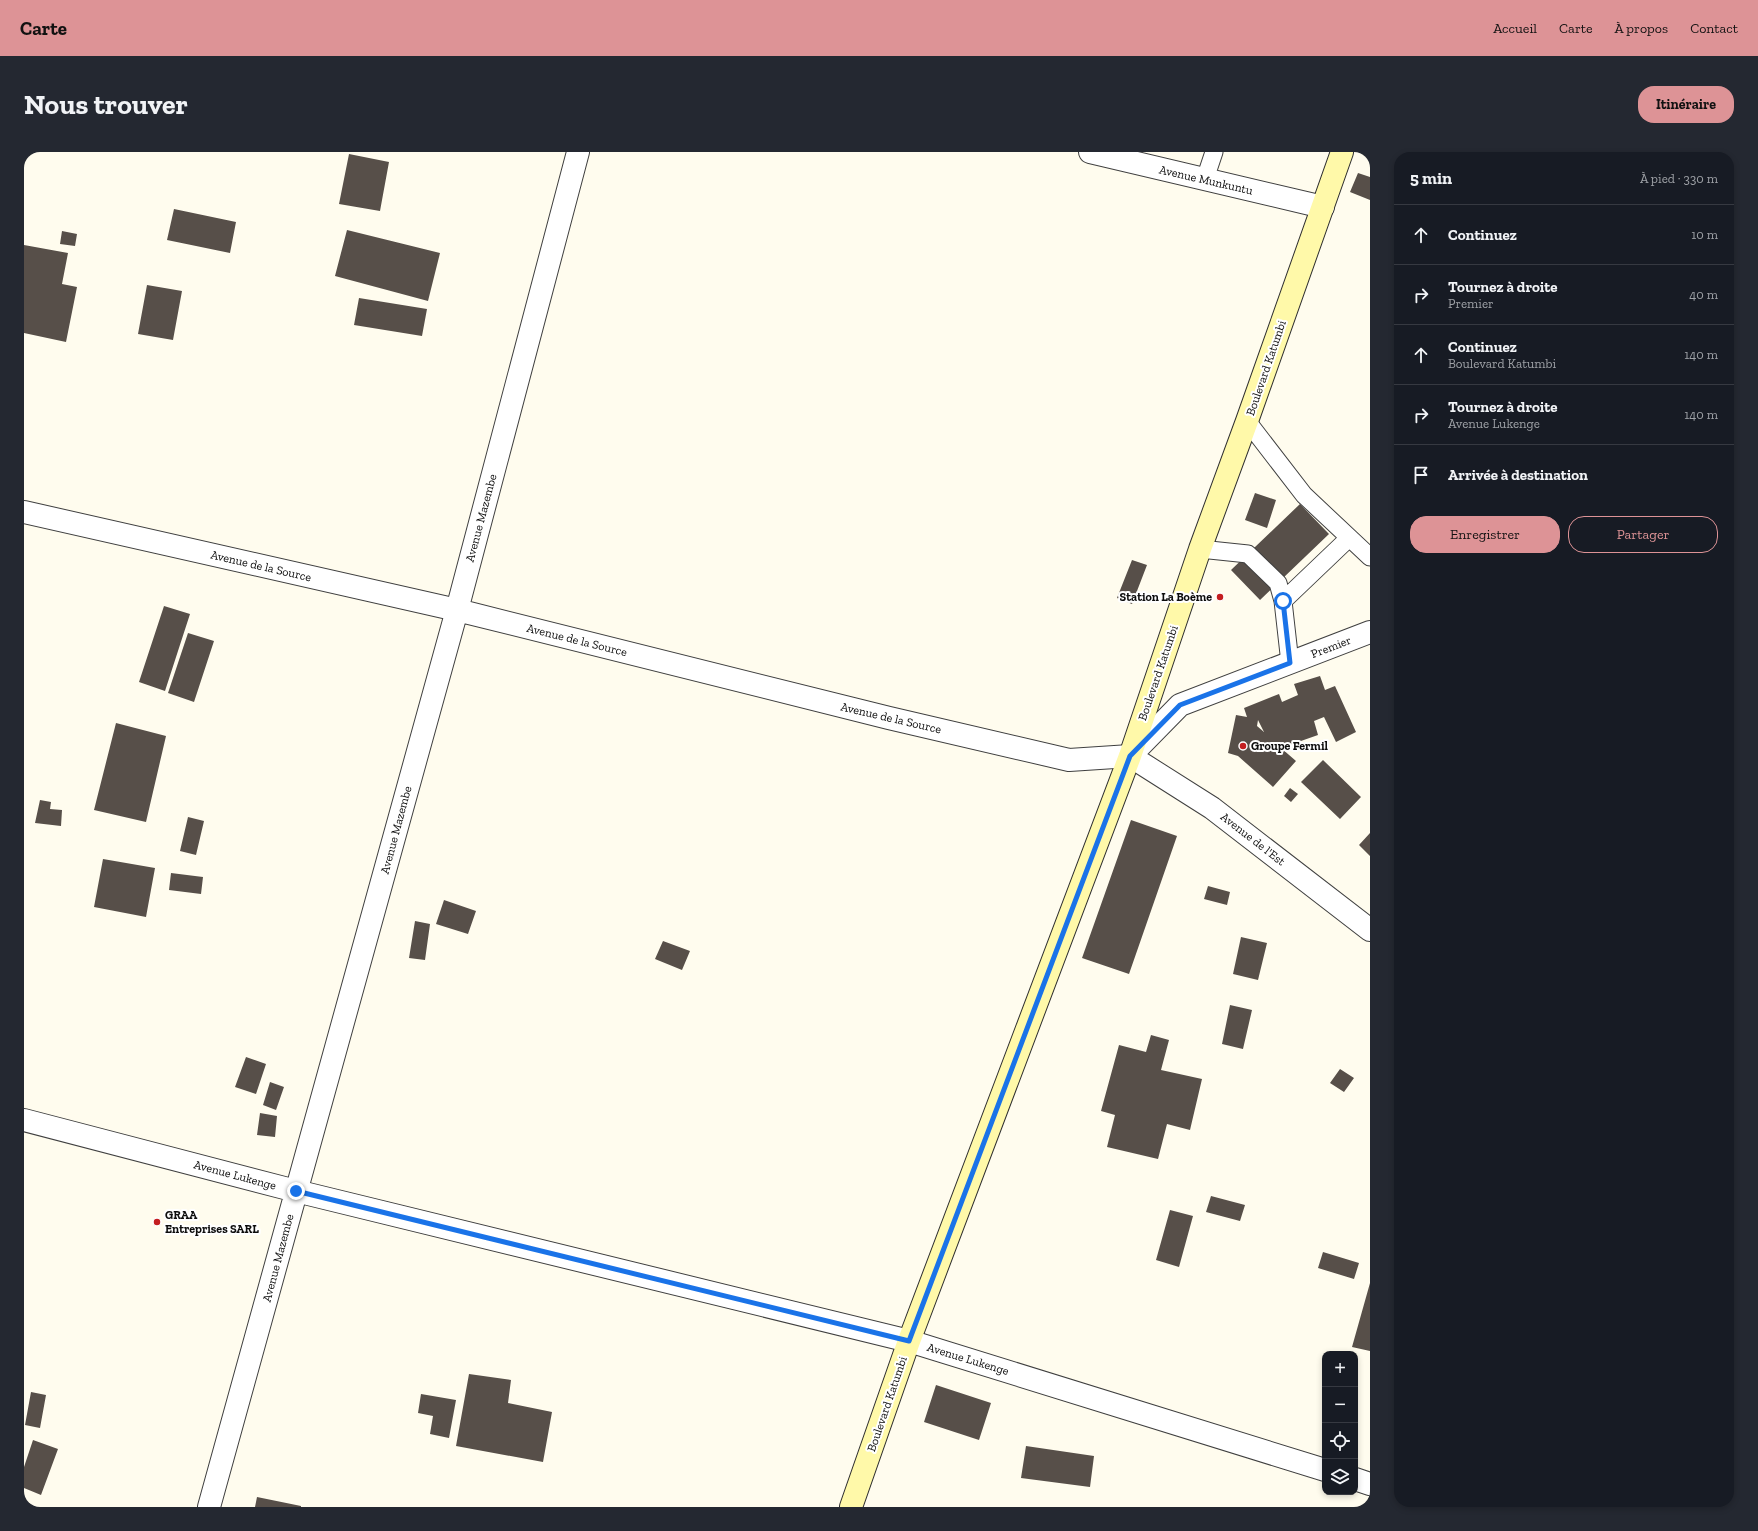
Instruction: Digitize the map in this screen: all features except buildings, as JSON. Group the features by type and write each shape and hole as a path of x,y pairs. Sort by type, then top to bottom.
{"street":[{"name":"Avenue Mazembe","path":"209,1507 457,610 578,152"},
{"name":"Avenue Munkuntu","path":"1090,152 1323,207"},
{"name":"Boulevard Katumbi","path":"851,1507 909,1341 1130,756 1200,549 1342,152"},
{"name":"Avenue de la Source","path":"24,512 457,610 882,716 1070,760 1130,756"},
{"name":"Premier","path":"1130,756 1180,705 1370,632"},
{"name":"Avenue de l'Est","path":"1130,756 1212,808 1370,930"},
{"name":"Avenue Lukenge","path":"24,1120 296,1191 909,1341 1322,1469"},
{"path":"1358,1480 1370,1484"}],"lane":[{"path":"1205,179 1214,152"},
{"path":"1247,421 1304,495 1370,557"},
{"path":"1283,601 1349,538"},
{"path":"1200,549 1248,554 1278,583 1283,601 1290,663"}],"place":[{"name":"Station La Boème","path":"1220,597"},
{"name":"Groupe Fermil","path":"1243,746"},
{"name":"GRAA Entreprises SARL","path":"157,1222"}],"route":[{"path":"296,1191 909,1341 1130,756 1180,705 1290,663 1283,601"}]}
